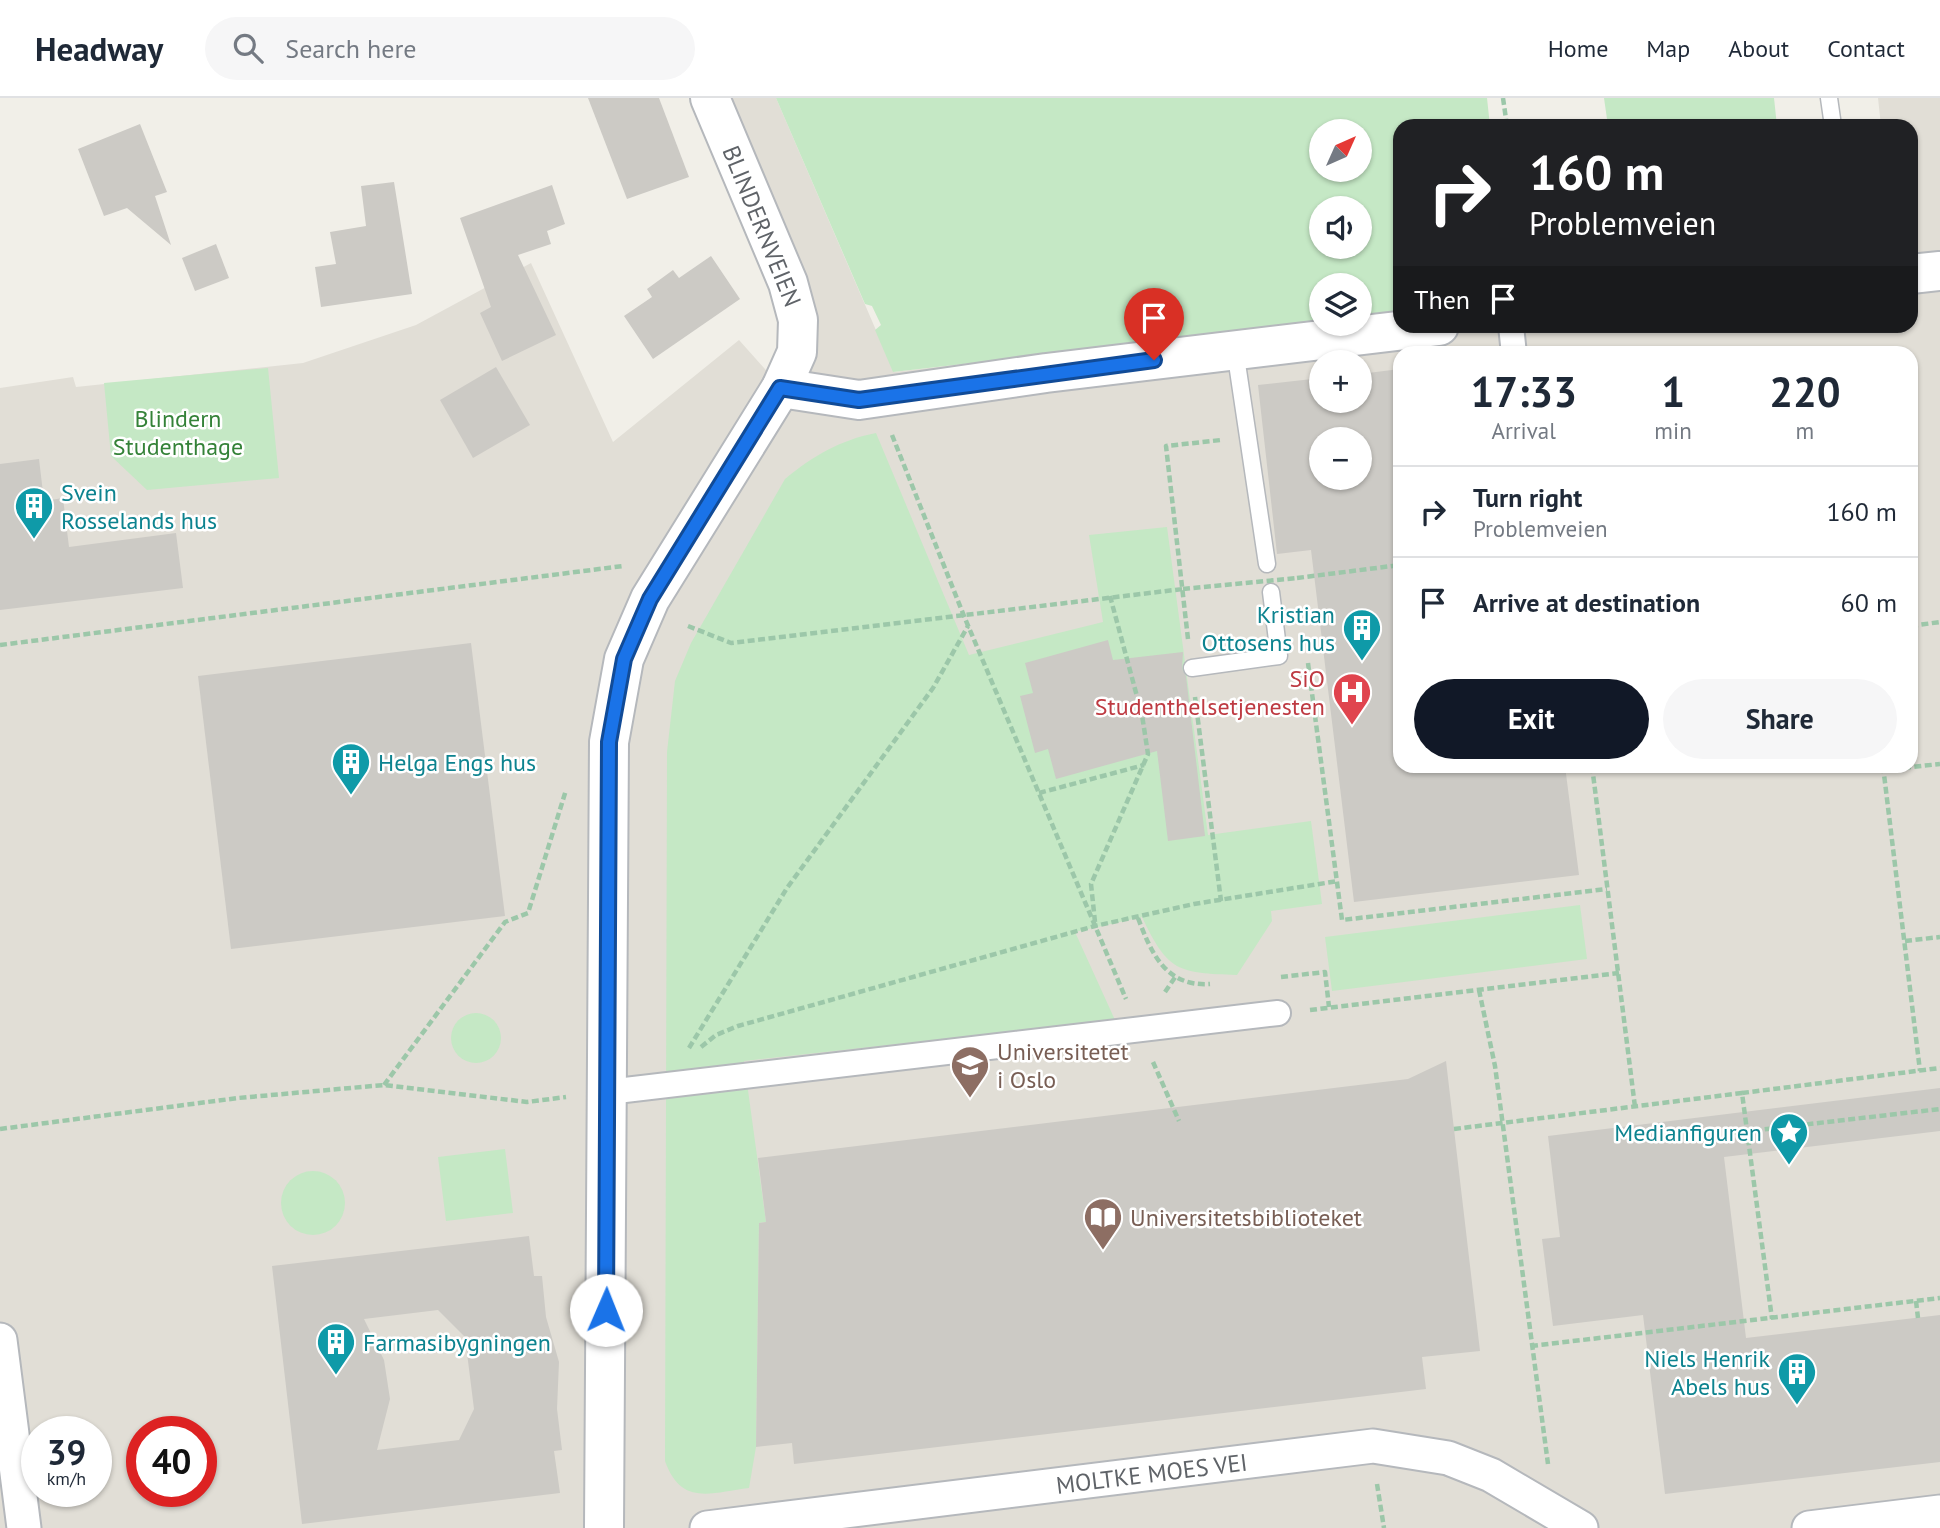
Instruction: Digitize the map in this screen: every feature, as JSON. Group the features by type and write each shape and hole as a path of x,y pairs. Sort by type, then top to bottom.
{"street":[{"name":"BLINDERNVEIEN","path":"604,1528 609,742 624,659 650,599 780,388 797,352 798,320 788,283 710,98"},
{"path":"1918,273 1940,271"},
{"path":"780,388 859,400 1393,331"},
{"path":"608,1092 1278,1013"},
{"path":"0,1340 24,1528"},
{"name":"MOLTKE MOES VEI","path":"707,1528 1373,1446 1448,1458 1491,1475 1581,1528"},
{"path":"1809,1528 1940,1511"}],"lane":[{"path":"1829,98 1832,119"},
{"path":"1235,350 1267,564"},
{"path":"1192,668 1279,656 1271,592"}],"path":[{"path":"1503,98 1506,119"},
{"path":"887,421 964,616 1179,1121"},
{"path":"1221,901 1166,446 1248,437"},
{"path":"0,645 635,565"},
{"path":"688,626 731,643 1111,596 1393,566"},
{"path":"1297,578 1299,592"},
{"path":"1095,926 1091,884 1148,754 1145,729 1111,596"},
{"path":"1918,625 1940,622"},
{"path":"678,1067 787,888 933,688 969,625"},
{"path":"1308,660 1342,920 1607,889"},
{"path":"1132,695 1134,687"},
{"path":"1918,766 1940,764"},
{"path":"1039,793 1145,765"},
{"path":"1593,773 1635,1107"},
{"path":"1884,773 1920,1071"},
{"path":"384,1085 505,922 528,913 569,779"},
{"path":"659,1086 716,1035 738,1026 1095,926 1338,881"},
{"path":"1138,918 1156,962 1176,976 1203,984 1216,983"},
{"path":"1905,942 1940,937"},
{"path":"1270,979 1325,972 1329,1007"},
{"path":"1278,1013 1619,973"},
{"path":"1165,993 1176,976"},
{"path":"1479,989 1494,1066 1548,1469"},
{"path":"1454,1129 1940,1068"},
{"path":"0,1129 238,1098 384,1085 527,1102 608,1092"},
{"path":"1742,1093 1772,1319"},
{"path":"1723,1134 1940,1109"},
{"path":"1531,1346 1940,1298"},
{"path":"1916,1301 1918,1318"},
{"path":"1377,1479 1384,1528"}],"shaded area":[{"name":"Universitetet i Oslo","path":"710,98 776,98 894,372 1309,324 1309,336 1372,336 1372,325 1393,326 1393,333 1918,333 1918,119 1880,119 1878,98 1940,98 1940,1528 0,1528 0,388 73,377 76,387 303,363 416,325 531,263 613,442 739,340 781,387 797,352"}],"green space":[{"path":"776,98 1487,98 1489,119 1393,119 1393,314 1372,316 1372,273 1309,273 1309,324 893,372 875,330 881,325 872,306 865,304"},
{"path":"1604,98 1774,98 1776,119 1607,119"},
{"name":"Blindern Studenthage","path":"268,368 279,478 147,490 111,456 104,383"},
{"path":"876,433 969,655 1103,622 1089,535 1167,527 1208,835 1311,821 1322,904 1271,911 1272,921 1237,975 1201,973 1177,966 1160,949 1142,917 1075,932 1115,1020 744,1061 766,1222 759,1223 756,1447 749,1488 710,1494 698,1493 679,1485 665,1461 667,752 675,681 691,643 785,479 828,450"},
{"path":"1580,905 1587,959 1332,991 1325,937"},
{"path":"476,1013 494,1020 501,1038 494,1056 476,1063 458,1056 451,1038 458,1020"},
{"path":"505,1149 513,1213 446,1221 438,1157"},
{"path":"313,1171 331,1177 339,1185 345,1203 339,1221 331,1229 313,1235 295,1229 287,1221 281,1203 287,1185 295,1177"}],"building":[{"path":"588,98 659,98 689,177 627,199"},
{"path":"140,124 167,192 155,196 171,245 127,208 104,216 78,149"},
{"path":"394,182 412,294 321,307 315,267 336,264 330,232 366,226 361,186"},
{"path":"552,185 565,224 547,231 551,244 518,255 556,335 502,361 480,313 491,307 460,218"},
{"path":"216,244 229,278 195,291 182,258"},
{"path":"711,256 740,299 653,359 624,316 652,297 647,289 673,270 679,278"},
{"path":"496,367 530,425 473,458 440,400"},
{"name":"Kristian Ottosens hus","path":"1393,370 1393,773 1566,773 1579,875 1354,902 1311,550 1277,554 1258,385 1309,379 1309,413 1372,413 1372,372"},
{"name":"Svein Rosselands hus","path":"39,459 44,501 63,498 69,547 176,533 183,588 0,610 0,464"},
{"path":"1108,640 1113,660 1183,652 1182,669 1186,676 1205,836 1168,841 1157,751 1056,779 1048,749 1035,753 1020,696 1033,693 1025,663"},
{"name":"Helga Engs hus","path":"471,643 505,916 231,949 198,676"},
{"path":"1446,1061 1480,1351 1422,1357 1426,1389 794,1464 792,1443 756,1447 759,1223 766,1222 758,1158 1408,1079"},
{"path":"1940,1088 1940,1131 1724,1157 1746,1338 1940,1315 1940,1462 1665,1494 1643,1315 1553,1326 1542,1239 1560,1237 1548,1136"},
{"name":"Farmasibygningen","path":"529,1236 534,1276 542,1276 546,1317 559,1362 557,1409 562,1450 554,1451 560,1493 302,1524 272,1266","holes":["438,1310 465,1337 474,1409 459,1440 377,1450 390,1399 384,1360 364,1319"]}],"place":[{"name":"Svein Rosselands hus","path":"34,540"},
{"name":"Kristian Ottosens hus","path":"1362,662"},
{"name":"SiO Studenthelsetjenesten","path":"1352,726"},
{"name":"Helga Engs hus","path":"351,796"},
{"name":"Universitetet i Oslo","path":"970,1099"},
{"name":"Medianfiguren","path":"1789,1166"},
{"name":"Universitetsbiblioteket","path":"1103,1251"},
{"name":"Farmasibygningen","path":"336,1376"},
{"name":"Niels Henrik Abels hus","path":"1797,1406"}],"route":[{"path":"606,1310 609,742 624,659 650,599 780,388 824,397 859,400 1154,360"}]}
